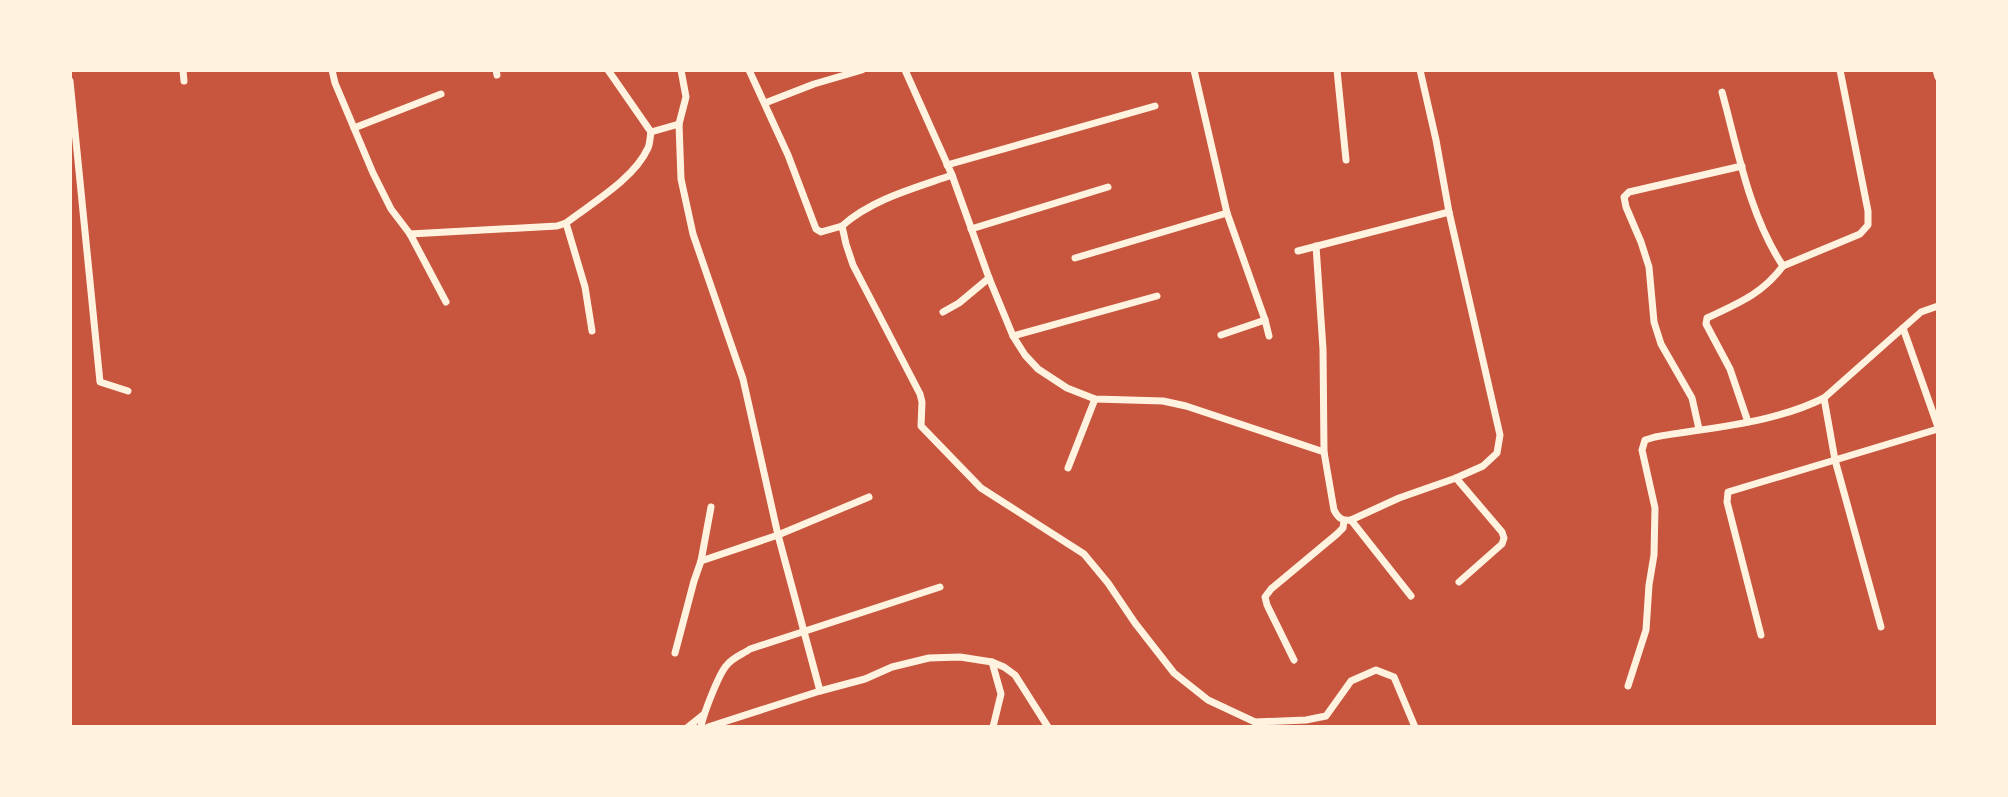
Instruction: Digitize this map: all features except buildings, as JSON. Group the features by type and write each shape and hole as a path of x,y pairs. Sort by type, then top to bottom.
{"street":[{"path":"183,70 184,81"},
{"path":"332,70 354,128 391,209 410,234 446,302"},
{"path":"410,234 557,226 566,223 629,173 648,148 651,132 608,70"},
{"path":"681,70 686,97 680,124 681,179 693,234 743,379 778,535 820,691"},
{"path":"749,70 788,155 816,229 821,232 842,226 869,207 895,195 951,175"},
{"path":"765,103 814,84 862,70"},
{"path":"905,70 947,165 1013,336 1038,369 1067,388 1095,399 1163,401 1186,406 1324,452"},
{"path":"1194,70 1227,213 1269,336"},
{"path":"1338,70 1346,160"},
{"path":"1294,660 1267,605 1265,597 1271,589 1338,534 1348,521 1483,466 1497,453 1500,435 1420,70"},
{"path":"1748,422 1730,369 1706,324 1707,318 1765,287 1783,266 1860,234 1868,225 1868,211 1840,70"},
{"path":"1936,70 1938,77"},
{"path":"70,81 100,382 128,391"},
{"path":"1722,92 1754,204 1770,247 1783,266"},
{"path":"354,128 441,94"},
{"path":"947,165 1155,106"},
{"path":"651,132 680,124"},
{"path":"1699,429 1692,398 1661,344 1654,322 1649,267 1624,197 1629,191 1742,166"},
{"path":"971,229 1108,187"},
{"path":"1298,251 1449,212"},
{"path":"1075,258 1227,213"},
{"path":"566,223 585,287 592,331"},
{"path":"842,226 853,265 920,394 921,426 981,488 1084,554 1174,673 1208,700 1255,722 1306,720 1326,716 1351,681 1376,670 1394,677 1415,727"},
{"path":"1317,246 1323,349 1324,452 1334,510 1338,517 1348,521 1411,596"},
{"path":"943,312 959,303 989,278"},
{"path":"1013,336 1157,296"},
{"path":"1628,686 1646,629 1654,555 1655,508 1642,450 1645,440 1655,436 1748,422 1807,407 1824,398 1921,312 1938,306"},
{"path":"1221,335 1265,320"},
{"path":"1761,635 1727,502 1728,492 1938,428 1903,328"},
{"path":"1824,398 1835,460 1881,627"},
{"path":"1068,468 1095,399"},
{"path":"1456,478 1502,532 1504,538 1502,544 1459,582"},
{"path":"701,561 778,535 869,497"},
{"path":"675,653 701,561 711,507"},
{"path":"702,727 704,715 726,665 750,649 940,587"},
{"path":"708,727 846,685 892,667 929,658 960,657 992,662 1015,675 1048,727"},
{"path":"992,662 1001,694 993,727"},
{"path":"688,727 704,715"}]}
